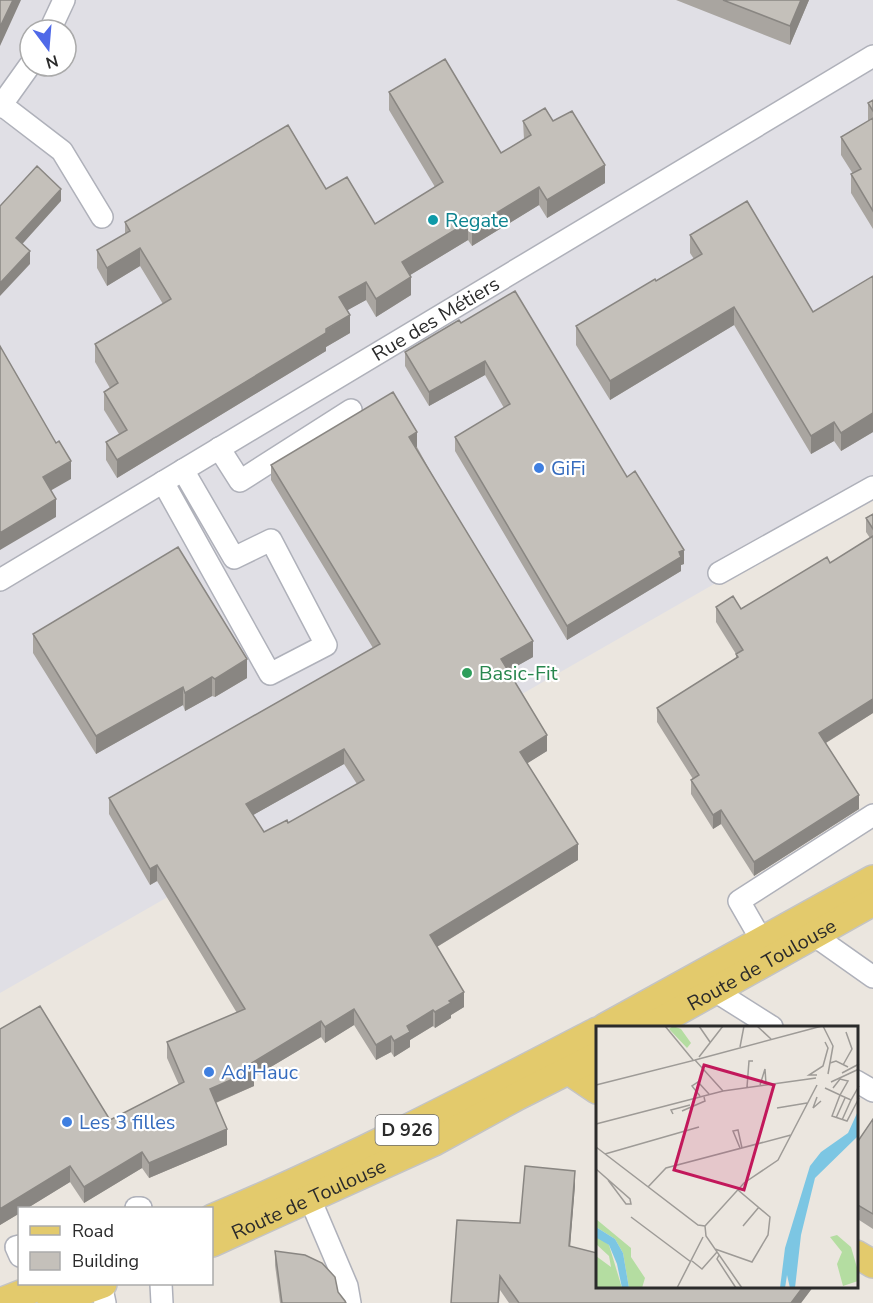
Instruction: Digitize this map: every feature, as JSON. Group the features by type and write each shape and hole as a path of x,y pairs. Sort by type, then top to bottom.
{"main road":[{"path":"607,1026 873,879"},
{"name":"Route de Toulouse","path":"652,1026 873,902"},
{"name":"D 926","path":"213,1218 282,1189 409,1129 596,1032"},
{"name":"Route de Toulouse","path":"213,1242 434,1142 596,1057"},
{"path":"569,1071 596,1089"},
{"path":"858,1255 873,1264"},
{"path":"0,1302 40,1290 92,1285"}],"street":[{"path":"56,18 64,0"},
{"name":"Rue des Métiers","path":"0,580 873,56"},
{"path":"21,78 1,106 62,151 102,217"},
{"path":"219,448 240,481 351,410"},
{"path":"163,482 270,674 326,645 270,540 234,558 183,470"},
{"path":"719,573 873,487"},
{"path":"762,941 739,901 873,815"},
{"path":"815,936 873,977"},
{"path":"715,990 770,1026"},
{"path":"858,1082 873,1091"},
{"path":"310,1199 347,1286 350,1303"},
{"path":"102,1285 105,1303"},
{"path":"161,1285 162,1303"}],"shaded area":[{"path":"0,0 873,0 873,493 0,993"}],"building":[{"path":"0,0 13,0 0,27"},
{"path":"723,0 801,0 790,26"},
{"path":"445,59 501,153 531,135 523,121 545,108 553,121 572,111 605,165 547,200 539,187 472,228 468,222 402,262 411,277 376,299 366,282 339,297 350,315 326,329 326,333 117,460 106,442 127,430 104,392 118,383 95,344 171,299 140,248 107,268 97,250 130,231 125,222 288,125 326,189 347,177 375,224 443,182 389,92"},
{"path":"873,100 873,111 868,103"},
{"path":"873,118 873,211 851,174 861,169 841,137"},
{"path":"37,166 61,189 16,238 30,251 0,283 0,206"},
{"path":"747,201 813,312 873,276 873,413 841,433 834,422 811,436 734,307 610,381 576,326 702,254 690,235"},
{"name":"GiFi","path":"515,291 627,477 635,471 684,550 679,552 681,557 567,626 455,437 510,404 485,361 429,392 405,352"},
{"path":"0,346 56,443 59,441 71,461 43,477 56,499 0,533"},
{"path":"393,392 417,432 409,437 533,641 501,659 547,735 520,752 578,844 430,935 464,992 449,1001 451,1003 435,1012 433,1010 407,1026 410,1032 394,1041 391,1036 376,1045 354,1009 325,1027 321,1021 250,1064 254,1070 210,1089 227,1129 149,1163 142,1152 84,1187 70,1166 0,1209 0,1029 40,1006 110,1120 184,1082 167,1042 245,1009 157,865 150,869 109,798 380,644 271,465","holes":["344,749 364,780 288,823 287,820 264,832 246,804"]},
{"path":"873,514 873,529 866,518"},
{"path":"873,536 873,699 819,733 859,795 754,862 721,810 713,815 691,780 699,775 657,708 738,657 736,654 743,650 716,607 733,596 741,609 827,557 830,563"},
{"path":"178,547 247,659 215,679 212,677 185,693 183,687 96,736 33,634"},
{"path":"873,1119 873,1214 858,1205 858,1141"},
{"path":"525,1166 575,1171 569,1246 596,1253 596,1288 802,1288 791,1303 519,1303 500,1276 498,1303 451,1303 457,1220 520,1223"},
{"path":"275,1251 305,1255 322,1263 335,1277 338,1292 346,1303 282,1303"}],"place":[{"name":"Regate","path":"433,220"},
{"name":"GiFi","path":"539,468"},
{"name":"Basic-Fit","path":"467,673"},
{"name":"Ad’Hauc","path":"209,1072"},
{"name":"Les 3 filles","path":"67,1122"}]}
